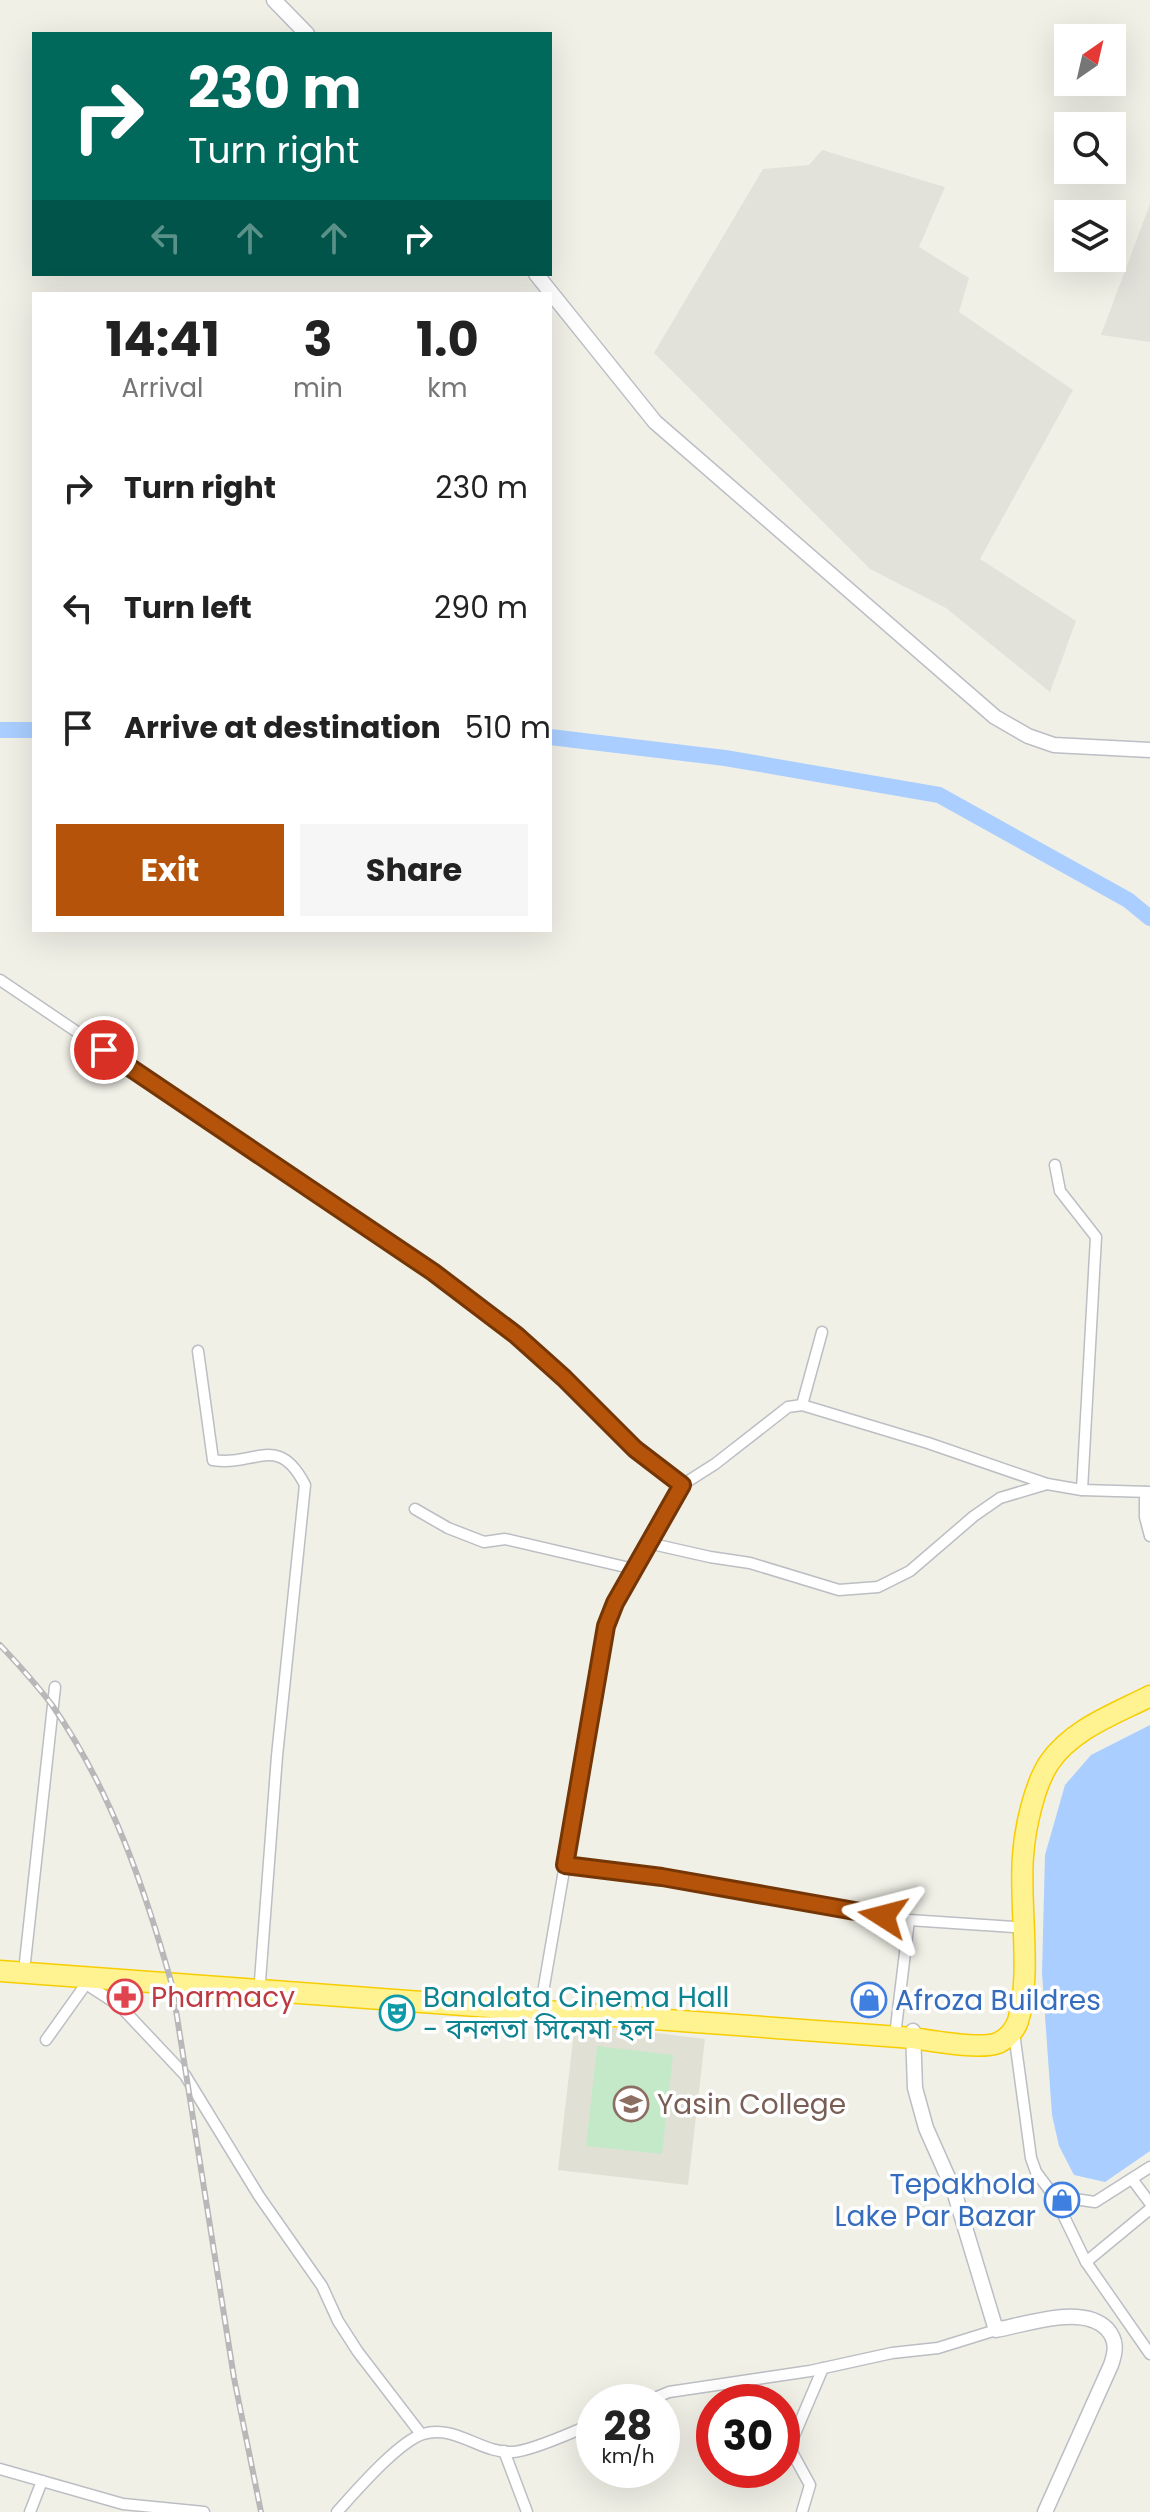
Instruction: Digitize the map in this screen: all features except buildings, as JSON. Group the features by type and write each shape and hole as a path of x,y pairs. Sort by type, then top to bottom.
{"highway":[{"path":"0,1971 81,1980 542,2004 965,2036 994,2034 1001,2029 1013,2005 1015,1855 1041,1760 1059,1739 1084,1721 1150,1687"},
{"path":"908,2031 965,2044 997,2044 1013,2030 1019,2015 1023,1982 1025,1813 1048,1764 1065,1745 1088,1728 1150,1696"},
{"path":"0,1959 440,1998"}],"street":[{"path":"274,0 305,32"},
{"path":"538,276 550,292"},
{"path":"552,294 655,422 995,717 1028,736 1054,745 1150,750"},
{"path":"0,980 433,1272 516,1335 635,1449 682,1485"},
{"path":"1055,1165 1060,1191 1096,1237 1082,1490"},
{"path":"802,1405 822,1332"},
{"path":"198,1351 213,1460 273,1454 296,1468 305,1485 277,1756 260,1981"},
{"path":"542,2004 606,1626 615,1603 682,1485 715,1464 788,1407 802,1405 928,1443 1047,1484 1082,1490 1148,1492 1145,1517 1150,1536"},
{"path":"648,1543 750,1563 839,1590 878,1587 910,1571 1000,1498 1047,1484"},
{"path":"415,1509 448,1528 484,1542 505,1539 634,1569"},
{"path":"25,1962 55,1687"},
{"path":"565,1865 662,1877 909,1920 1014,1927"},
{"path":"909,1920 908,2031 915,2088 926,2128 954,2191 996,2330"},
{"path":"46,2040 81,1980 120,2006 185,2075 259,2196 322,2286 338,2321 358,2352 421,2434"},
{"path":"1013,2030 1031,2158 1036,2172 1054,2196 1086,2262 1150,2354"},
{"path":"1054,2196 1095,2202 1150,2167"},
{"path":"1086,2262 1150,2206 1132,2179"},
{"path":"680,2390 823,2368 892,2353 938,2348 996,2330 1072,2316 1086,2317 1109,2332 1115,2345 1111,2365 1045,2512"},
{"path":"802,2512 810,2485 793,2454 791,2443 823,2368"},
{"path":"337,2512 398,2450 421,2434 461,2435 489,2449 513,2452 576,2429"},
{"path":"504,2451 527,2512"},
{"path":"0,2469 123,2504 204,2512"},
{"path":"30,2512 42,2481"}],"shaded area":[{"path":"822,150 945,187 919,247 969,278 959,312 1073,390 980,559 1076,621 1050,692 946,608 870,569 654,353 763,169 809,165"},
{"path":"1150,204 1150,342 1101,335"},
{"name":"Yasin College","path":"575,2023 705,2039 688,2185 558,2170"}],"green space":[{"path":"597,2046 673,2055 662,2154 586,2146"}],"water":[{"path":"1150,1725 1150,2151 1105,2182 1074,2175 1059,2146 1052,2115 1042,1973 1045,1855 1065,1785 1091,1755"}],"waterway":[{"path":"0,730 32,730"},
{"path":"552,737 725,758 939,795 1128,900 1150,918"}],"railway":[{"path":"0,1645 52,1705 92,1771 124,1840 161,1948 172,1985 234,2378 261,2512"}],"place":[{"name":"Pharmacy","path":"125,1997"},
{"name":"Afroza Buildres","path":"869,2000"},
{"name":"Banalata Cinema Hall - বনলতা সিনেমা হল","path":"397,2013"},
{"name":"Yasin College","path":"631,2104"},
{"name":"Tepakhola Lake Par Bazar","path":"1062,2200"}],"route":[{"path":"104,1050 433,1272 516,1335 635,1449 682,1485 615,1603 606,1626 565,1865 662,1877 883,1916"}]}
